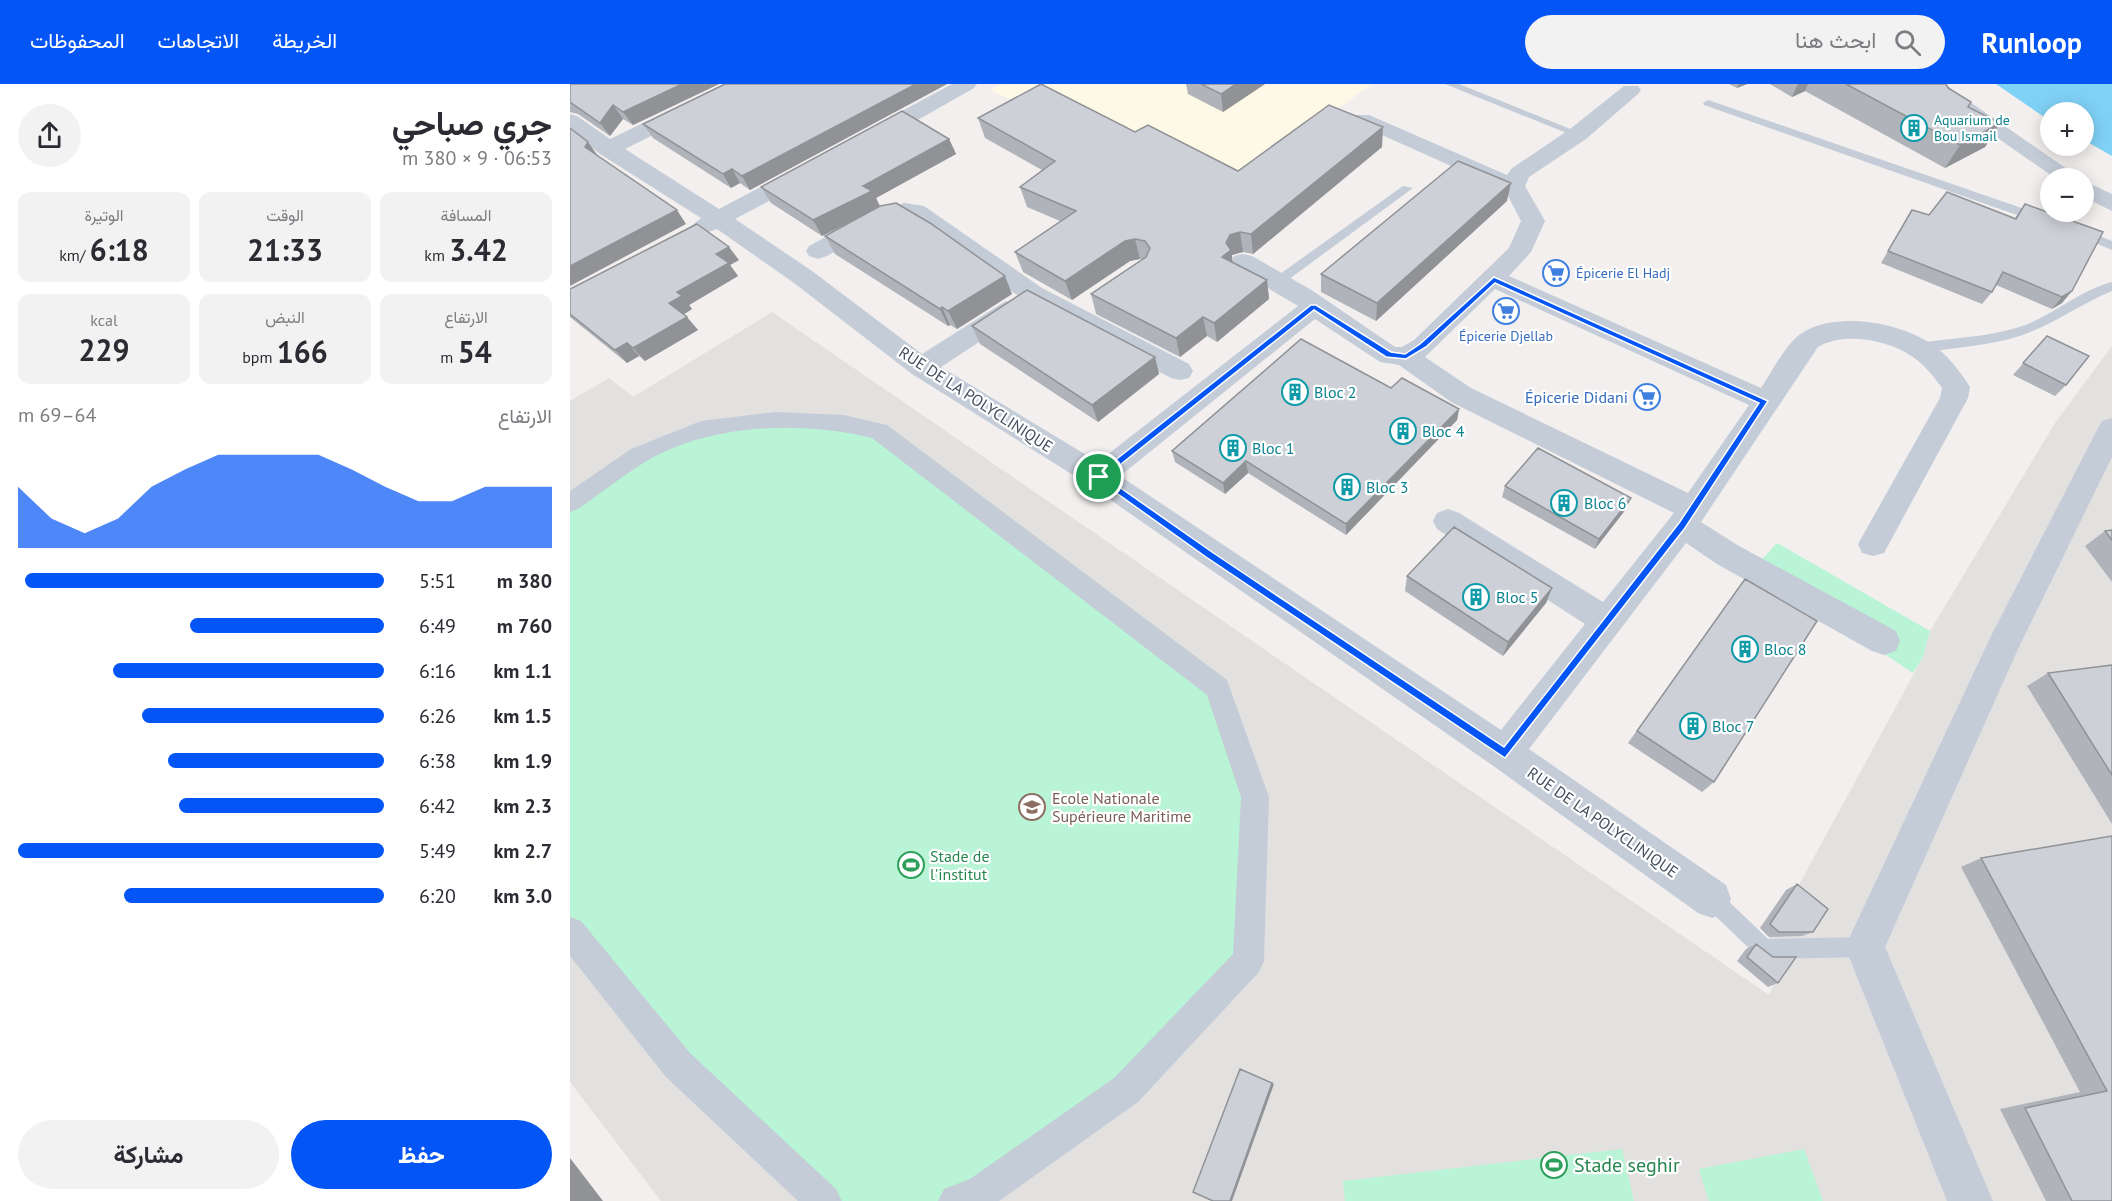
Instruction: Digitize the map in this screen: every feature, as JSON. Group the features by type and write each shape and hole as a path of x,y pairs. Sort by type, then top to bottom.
{"street":[{"path":"608,149 740,84"},
{"path":"851,148 967,84"},
{"path":"1930,84 2054,168"},
{"path":"1514,186 1519,174 1578,134 1631,90"},
{"path":"1362,119 1514,186 1533,221 1520,252 1423,346 1406,357"},
{"name":"RUE DE LA POLYCLINIQUE","path":"570,120 608,149 718,218 786,269 803,277 921,367 1099,477 1209,555 1505,753 1712,899"},
{"path":"678,240 718,218 740,210 820,165"},
{"path":"2094,194 2112,204"},
{"path":"818,251 891,212 905,208 916,211 1033,294 1084,307 1180,371"},
{"path":"1244,262 1304,297 1389,355 1406,357 1461,395 1687,517 1728,555 1884,641"},
{"path":"1494,279 1764,401"},
{"path":"921,367 1033,294"},
{"path":"1099,477 1314,306"},
{"path":"1505,753 1687,517 1764,401 1802,349 1812,339 1824,334 1854,330 1885,335 1920,348 1956,387 1954,398 1873,544"},
{"path":"570,503 639,455 709,427 775,420 844,423 879,431 1218,688 1255,797 1248,961 1126,1090 979,1194 956,1201"},
{"path":"1970,1201 1865,947 2003,646 2112,428"},
{"path":"1448,521 1607,621"},
{"path":"570,932 678,1065 824,1201"}],"lane":[{"path":"1450,84 1578,134"},
{"path":"1708,103 1791,134 2063,226 2112,246"},
{"path":"1277,282 1407,188"},
{"path":"1920,348 2019,332 2054,317 2083,298 2112,286"},
{"path":"1712,899 1764,949 1865,947"}],"shaded area":[{"path":"1002,84 1372,84 1220,194 990,90"},
{"name":"Ecole Nationale Supérieure Maritime","path":"772,312 1769,995 1790,950 1764,949 1923,657 1930,631 2055,423 2112,346 2112,1201 661,1201 570,1082 570,401 609,378 633,397"}],"green space":[{"name":"Stade de l'institut","path":"775,420 879,431 1218,688 1255,797 1250,946 1126,1090 956,1201 824,1201 570,932 570,503 638,456 709,427"},
{"path":"1777,543 1930,631 1923,657 1913,673 1754,568"},
{"name":"Stade seghir","path":"1622,1149 1634,1201 1345,1201 1343,1181"},
{"path":"1804,1149 1823,1201 1709,1201 1699,1169"}],"water":[{"path":"1996,84 2112,84 2112,156 2094,146 2094,102 2040,102 2040,114"}],"building":[{"path":"570,84 682,84 623,112 613,105 600,123 570,102"},
{"path":"725,84 916,84 742,176 732,169 723,174 643,124"},
{"path":"1041,84 1135,132 1148,125 1238,171 1329,105 1383,127 1251,234 1240,232 1230,235 1226,243 1231,250 1222,257 1267,280 1214,323 1203,317 1176,338 1091,294 1146,257 1150,248 1145,241 1135,239 1125,241 1065,281 1015,252 1076,211 1020,187 1055,161 978,118"},
{"path":"1201,84 1236,84 1221,94"},
{"path":"1846,84 1946,84 1948,88 1971,102 1968,107 2000,123 1960,145"},
{"path":"902,111 949,139 863,186 872,191 813,220 761,187"},
{"path":"570,128 588,142 585,147 677,210 570,266"},
{"path":"1458,161 1511,183 1377,303 1321,274"},
{"path":"1947,192 2016,219 2025,204 2040,209 2040,222 2075,222 2103,232 2072,291 2062,297 2003,272 1992,292 1888,251 1912,210 1929,215"},
{"path":"896,203 930,223 1005,276 948,311 942,307 940,309 825,236 880,206"},
{"path":"697,224 729,247 716,254 729,263 677,292 682,296 669,303 687,317 633,348 627,343 615,350 570,314 570,289"},
{"path":"1027,290 1155,357 1092,405 972,326"},
{"path":"2047,336 2089,356 2066,385 2023,363"},
{"path":"1301,339 1391,388 1402,378 1459,409 1346,524 1246,461 1223,483 1172,451"},
{"name":"Bloc 6","path":"1538,448 1631,498 1599,539 1505,486"},
{"name":"Bloc 5","path":"1454,527 1552,588 1508,642 1407,576"},
{"path":"2112,530 2112,540 2105,531"},
{"path":"1745,579 1817,621 1714,782 1637,731"},
{"path":"2112,665 2112,775 2048,673"},
{"path":"2112,836 2112,1201 2072,1201 2025,1108 2107,1091 1981,858"},
{"path":"1797,884 1828,909 1813,932 1779,932 1770,924"},
{"path":"1756,944 1773,957 1796,957 1778,983 1747,957"},
{"path":"1240,1069 1272,1083 1230,1201 1213,1201 1193,1192"}],"place":[{"name":"Aquarium de Bou Ismail","path":"1914,128"},
{"name":"Épicerie El Hadj","path":"1556,273"},
{"name":"Épicerie Djellab","path":"1506,311"},
{"name":"Bloc 2","path":"1295,392"},
{"name":"Épicerie Didani","path":"1647,397"},
{"name":"Bloc 4","path":"1403,431"},
{"name":"Bloc 1","path":"1233,448"},
{"name":"Bloc 3","path":"1347,487"},
{"name":"Bloc 6","path":"1564,503"},
{"name":"Bloc 5","path":"1476,597"},
{"name":"Bloc 8","path":"1745,649"},
{"name":"Bloc 7","path":"1693,726"},
{"name":"Ecole Nationale Supérieure Maritime","path":"1032,807"},
{"name":"Stade de l'institut","path":"911,865"},
{"name":"Stade seghir","path":"1554,1165"}],"route":[{"path":"1494,279 1764,401 1682,525 1505,753 1209,555 1099,477 1314,306 1389,355 1406,357 1423,346 1494,279"}]}
